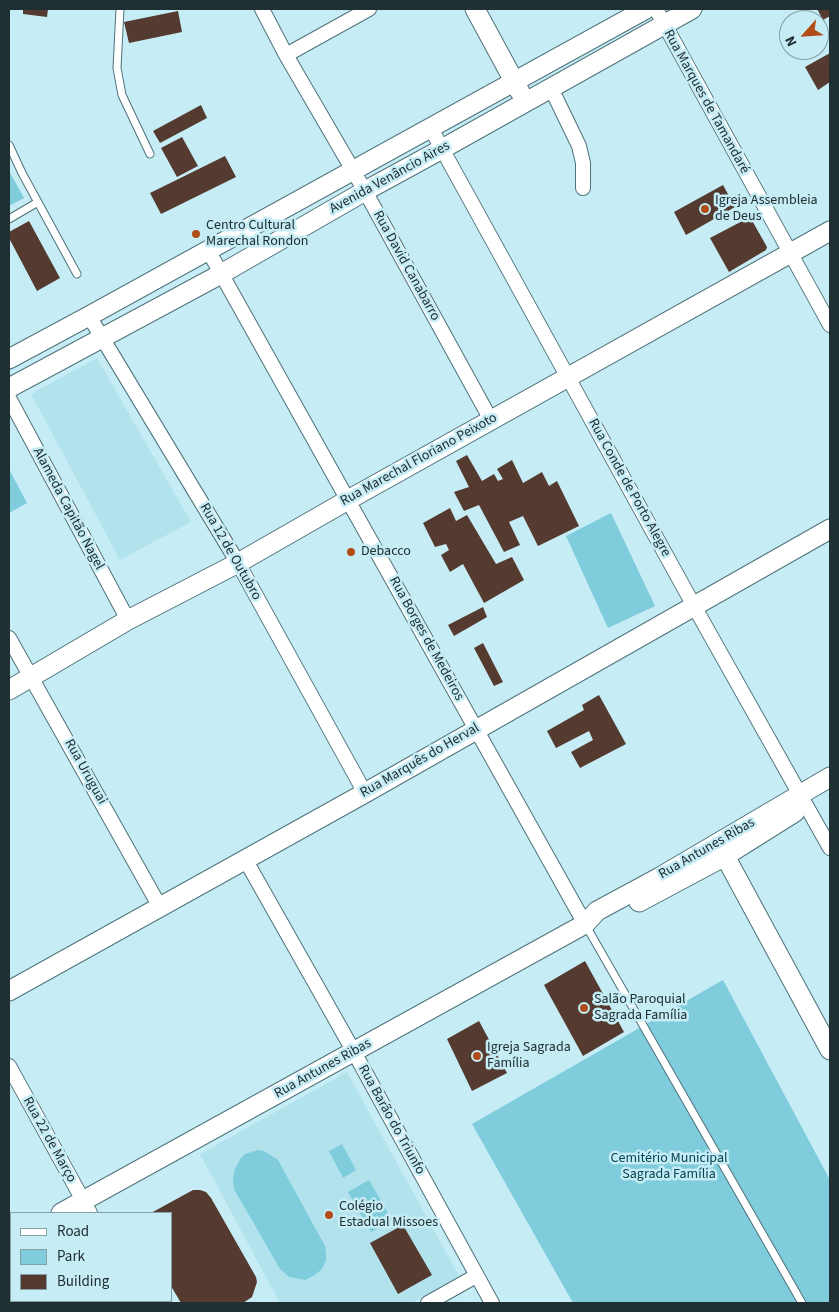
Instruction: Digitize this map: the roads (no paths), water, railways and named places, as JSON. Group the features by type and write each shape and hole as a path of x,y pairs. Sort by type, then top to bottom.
{"street":[{"name":"Rua David Canabarro","path":"262,9 286,55 365,191 490,420"},
{"path":"286,55 369,9"},
{"path":"475,9 525,102"},
{"name":"Avenida Venâncio Aires","path":"9,359 646,9"},
{"name":"Avenida Venâncio Aires","path":"9,388 221,274 365,191 551,88 660,16 692,9"},
{"name":"Rua Marques de Tamandaré","path":"660,16 830,326"},
{"path":"551,88 579,146 584,188"},
{"name":"Rua Conde de Porto Alegre","path":"430,127 694,606 830,848"},
{"path":"294,202 307,225"},
{"name":"Rua Marechal Floriano Peixoto","path":"9,690 128,620 238,563 830,231"},
{"name":"Rua Borges de Medeiros","path":"208,250 585,924"},
{"name":"Rua 12 de Outubro","path":"90,316 238,563 365,793"},
{"name":"Alameda Capitão Nagel","path":"9,398 128,620"},
{"name":"Rua Marquês do Herval","path":"9,991 365,793 830,530"},
{"name":"Rua Uruguai","path":"9,638 160,907"},
{"name":"Rua Antunes Ribas","path":"65,1212 87,1207 354,1052 585,924 602,921 803,800 830,778"},
{"name":"Rua Antunes Ribas","path":"803,800 830,791"},
{"path":"721,850 830,1050"},
{"name":"Rua Barão do Triunfo","path":"245,859 492,1303"},
{"name":"Rua 22 de Março","path":"9,1066 87,1207"},
{"path":"428,1303 476,1276"}],"lane":[{"path":"120,9 117,68 122,95 150,154"},
{"path":"9,145 22,173 77,274"},
{"path":"9,219 38,202"},
{"path":"585,924 802,1303"}],"place":[{"name":"Igreja Assembleia de Deus","path":"705,209"},
{"name":"Centro Cultural Marechal Rondon","path":"196,234"},
{"name":"Debacco","path":"351,552"},
{"name":"Salão Paroquial Sagrada Família","path":"584,1008"},
{"name":"Igreja Sagrada Família","path":"477,1056"},
{"name":"Colégio Estadual Missoes","path":"329,1215"}],"park label":[{"name":"Cemitério Municipal Sagrada Família","path":"669,1168"}]}
